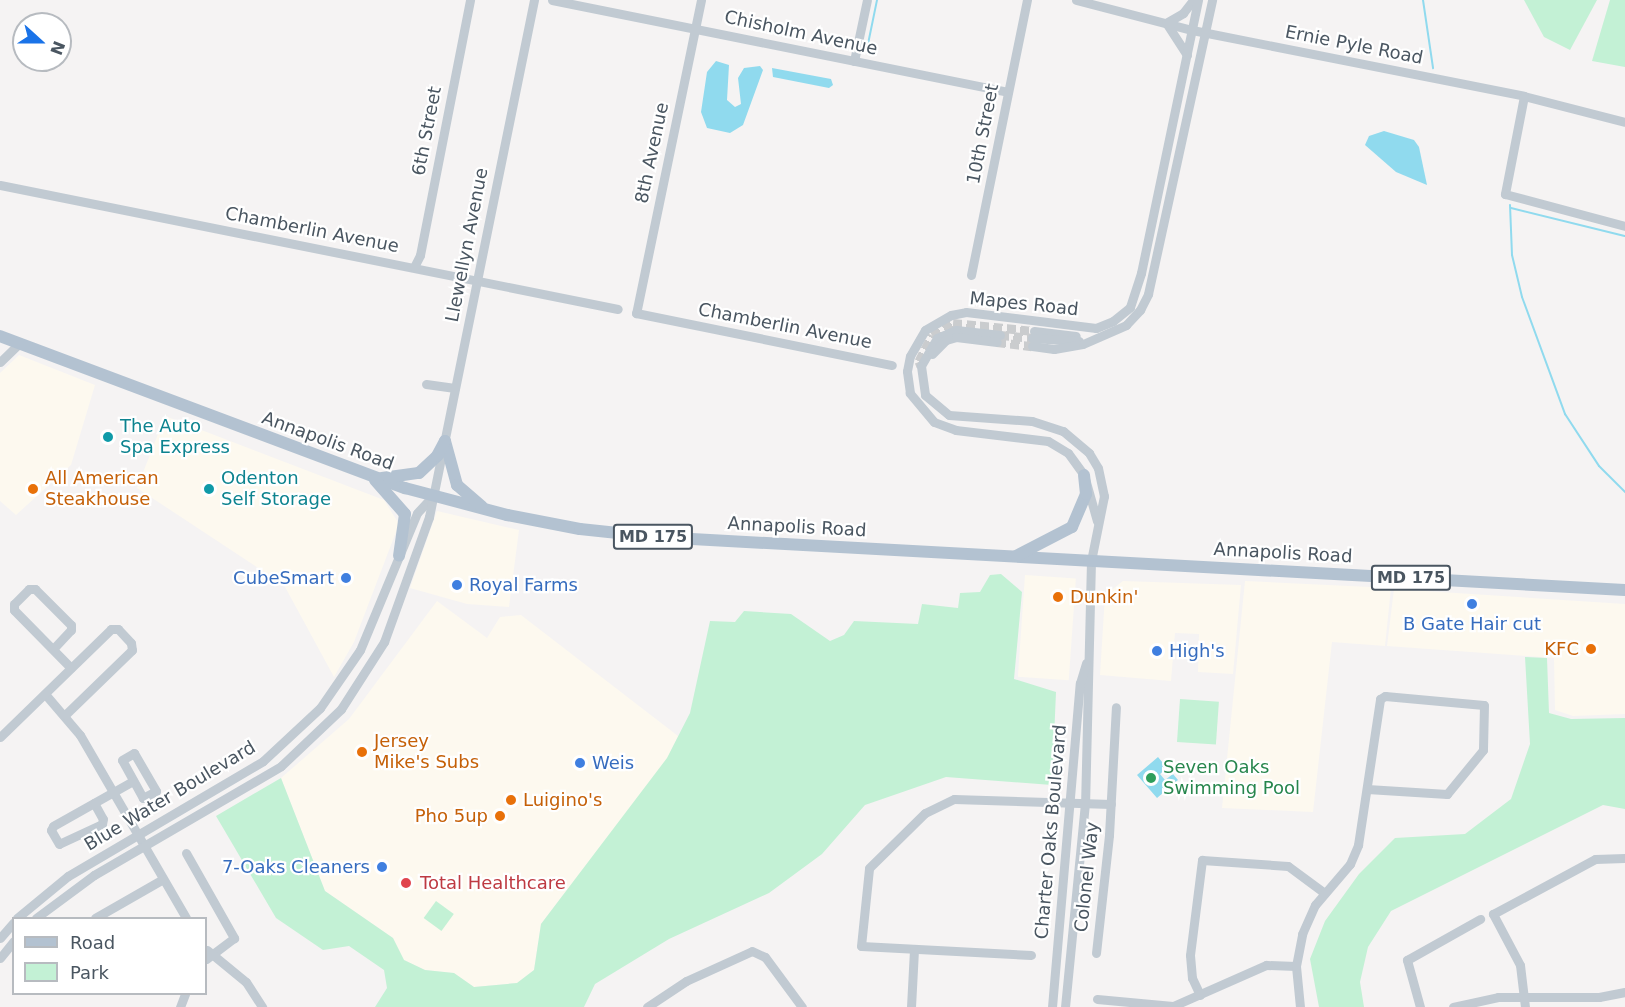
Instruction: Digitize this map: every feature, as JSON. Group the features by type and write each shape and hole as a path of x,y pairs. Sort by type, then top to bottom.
{"main road":[{"name":"Annapolis Road","path":"0,336 372,477 432,497 486,510 613,534 1625,590"},
{"path":"372,477 408,477 419,473 437,456 446,441"},
{"path":"446,441 457,485 486,510"},
{"path":"1014,557 1072,527 1086,494 1084,475"},
{"path":"372,477 397,500 405,514 399,556"}],"street":[{"name":"6th Street","path":"414,267 420,255 470,0"},
{"name":"Llewellyn Avenue","path":"432,497 446,441 475,281 534,0"},
{"name":"Chisholm Avenue","path":"552,0 1008,93"},
{"name":"8th Avenue","path":"636,313 702,0"},
{"path":"854,61 867,0"},
{"name":"10th Street","path":"971,275 1027,0"},
{"name":"Ernie Pyle Road","path":"1076,0 1192,30 1524,96 1625,122"},
{"path":"1187,55 1166,23 1183,13 1193,0"},
{"name":"Mapes Road","path":"1098,526 1084,475 1068,453 1048,441 956,430 934,422 910,393 907,371 910,356 925,330 951,315 966,312 1096,328 1113,321 1130,307 1141,273 1198,0"},
{"name":"Mapes Road","path":"1093,340 1033,338 1069,347 1093,340 1126,325 1148,294 1212,0"},
{"path":"1524,96 1505,194 1625,226"},
{"name":"Chamberlin Avenue","path":"0,185 618,309"},
{"name":"Chamberlin Avenue","path":"636,313 892,364"},
{"name":"Mapes Road","path":"998,338 956,337 946,340 921,366 925,395 940,410 962,417 1032,421 1063,431 1080,444 1098,468 1104,496 1091,561"},
{"path":"0,362 20,343"},
{"path":"426,384 455,388"},
{"name":"Blue Water Boulevard","path":"18,917 68,876 263,761 320,708 360,650 417,513 432,497"},
{"name":"Blue Water Boulevard","path":"37,917 76,887 281,766 341,709 369,669 396,615 432,497"},
{"name":"Charter Oaks Boulevard","path":"1052,1007 1072,802 1080,683 1086,661 1091,561"},
{"path":"53,649 71,630 71,625 35,589 29,589 14,604 14,610 71,668"},
{"path":"0,737 111,629 118,629 131,643 132,650 65,715"},
{"name":"Charter Oaks Boulevard","path":"1065,1007 1085,803 1090,683 1086,661"},
{"path":"45,694 65,715 113,792 185,917"},
{"path":"1300,1007 1296,966 1308,919 1323,892 1350,864 1362,825 1367,789 1380,699 1385,696 1484,705 1483,750 1447,794 1367,789"},
{"name":"Colonel Way","path":"1096,953 1111,804 1116,707"},
{"path":"134,753 156,791 143,798 133,781 122,760 134,753"},
{"path":"94,802 103,819 102,824 59,844 51,830 53,826 94,802 133,781"},
{"name":"Colonel Way","path":"914,949 861,946 866,876 874,861 925,813 962,797 1111,804"},
{"path":"186,853 234,938 207,953 246,982 262,1007"},
{"path":"1525,1007 1520,964 1493,914 1595,859 1625,858"},
{"path":"1200,995 1192,978 1190,955 1202,860 1288,866 1323,892"},
{"path":"97,917 163,879"},
{"path":"1420,1007 1407,960 1480,919"},
{"path":"0,938 12,924"},
{"path":"0,958 12,943"},
{"path":"911,1007 914,949 1031,955"},
{"path":"647,1007 686,981 752,951 765,957 802,1007"},
{"path":"1097,999 1151,1006 1173,1006 1266,965 1296,966"},
{"path":"1453,1007 1498,997 1599,998 1625,993"}],"shaded area":[{"path":"19,355 95,385 71,465 16,515 0,501 0,373"},
{"path":"165,416 384,500 399,524 354,642 334,677 284,585 137,488"},
{"path":"437,511 519,530 509,607 467,604 410,588"},
{"path":"1025,575 1076,579 1069,680 1018,677"},
{"path":"1123,581 1241,585 1233,674 1198,672 1199,634 1175,633 1171,681 1100,675 1105,595"},
{"path":"1245,581 1391,588 1385,646 1332,642 1313,812 1222,808"},
{"path":"1394,589 1625,604 1625,714 1573,716 1555,710 1554,658 1387,646"},
{"path":"437,601 487,638 500,617 521,615 678,736 667,759 541,924 534,970 517,983 474,987 454,973 425,970 404,960 393,938 325,891 281,778 349,719"}],"green space":[{"path":"1524,0 1597,0 1570,50 1544,37"},
{"path":"1610,0 1625,0 1625,67 1592,61"},
{"path":"1001,574 1022,592 1014,679 1056,692 1052,785 946,777 865,805 822,854 769,893 669,939 595,984 584,1007 375,1007 387,988 384,970 349,946 323,950 276,918 216,816 281,778 325,891 393,938 404,960 425,970 454,973 474,987 517,983 534,970 541,924 667,758 690,713 710,621 735,622 744,611 791,614 830,641 844,635 854,621 918,624 922,604 958,608 960,593 980,592 990,575"},
{"path":"1525,657 1547,658 1549,713 1571,719 1625,718 1625,809 1603,805 1391,911 1368,947 1360,982 1364,1007 1319,1007 1310,959 1325,921 1359,874 1395,838 1465,834 1511,799 1530,744"},
{"path":"1180,699 1219,702 1216,745 1177,742"},
{"path":"436,901 454,914 441,931 424,918"}],"water":[{"path":"716,61 729,65 727,100 735,107 741,104 738,78 744,68 760,66 763,70 743,125 730,133 707,128 701,112 707,72"},
{"path":"772,68 831,79 833,85 829,88 773,77"},
{"path":"1384,131 1414,140 1419,147 1427,185 1396,172 1365,145 1369,136"},
{"name":"Seven Oaks Swimming Pool","path":"1158,757 1167,768 1160,774 1165,780 1173,774 1178,780 1157,798 1137,775"}],"waterway":[{"path":"868,44 877,0"},
{"path":"1423,0 1433,68"},
{"path":"1510,205 1512,255 1522,297 1565,414 1599,466 1625,492"},
{"path":"1511,208 1625,236"}],"tunnel":[{"path":"921,366 919,361 932,335 953,323 1034,331"},
{"path":"1000,335 1032,338"},
{"path":"997,342 1032,346"}],"place":[{"name":"The Auto Spa Express","path":"108,437"},
{"name":"All American Steakhouse","path":"33,489"},
{"name":"Odenton Self Storage","path":"209,489"},
{"name":"CubeSmart","path":"346,578"},
{"name":"Royal Farms","path":"457,585"},
{"name":"Dunkin'","path":"1058,597"},
{"name":"B Gate Hair cut","path":"1472,604"},
{"name":"KFC","path":"1591,649"},
{"name":"High's","path":"1157,651"},
{"name":"Jersey Mike's Subs","path":"362,752"},
{"name":"Weis","path":"580,763"},
{"name":"Seven Oaks Swimming Pool","path":"1151,778"},
{"name":"Luigino's","path":"511,800"},
{"name":"Pho 5up","path":"500,816"},
{"name":"7-Oaks Cleaners","path":"382,867"},
{"name":"Total Healthcare","path":"406,883"}]}
